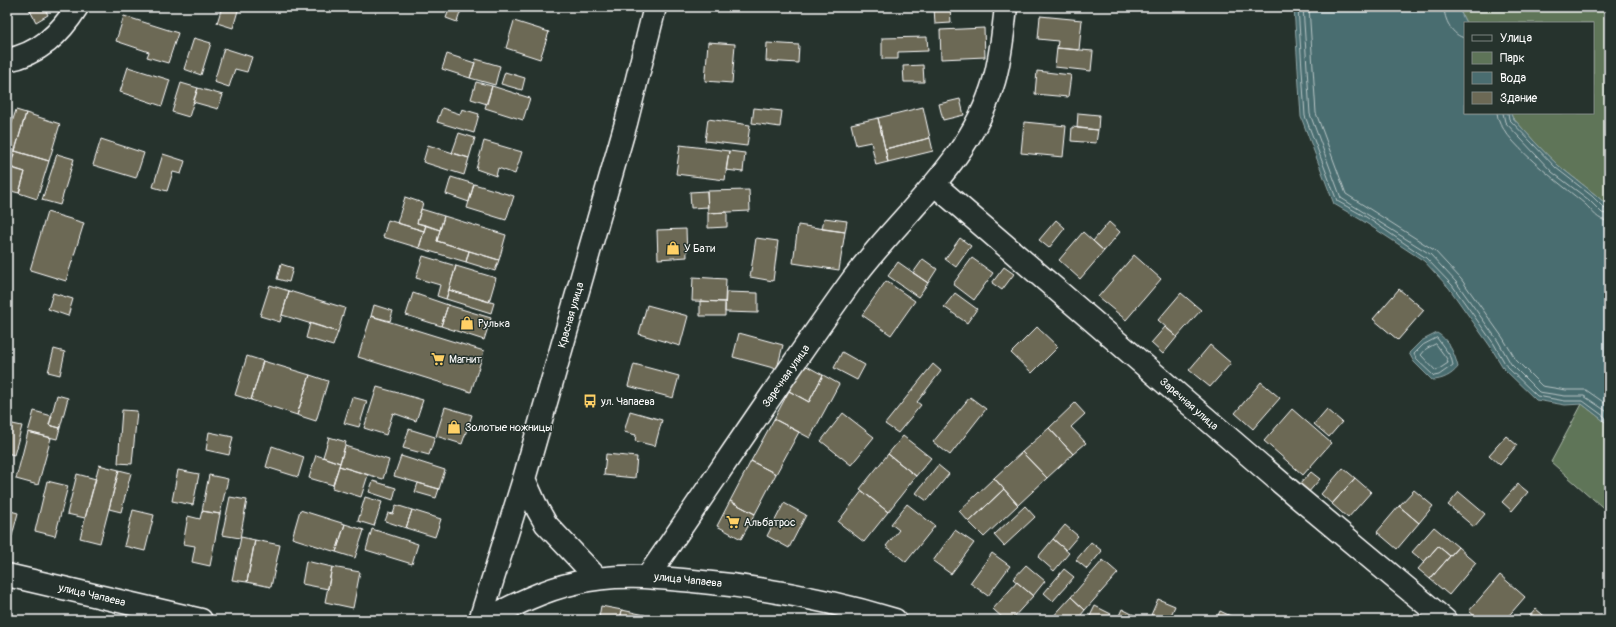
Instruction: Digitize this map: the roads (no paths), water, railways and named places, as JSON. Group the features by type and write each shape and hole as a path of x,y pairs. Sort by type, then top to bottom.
{"street":[{"path":"7,60 30,53 43,47 55,36 77,7"},
{"name":"Красная улица","path":"480,620 524,479 626,123 655,7"},
{"name":"Заречная улица","path":"648,576 851,282 935,185 967,140 994,82 1002,51 1006,7"},
{"name":"Заречная улица","path":"935,185 1288,489 1445,620"},
{"path":"524,479 546,524 597,578"},
{"name":"улица Чапаева","path":"7,575 201,620"},
{"name":"улица Чапаева","path":"485,620 555,588 597,578 648,576 720,583 772,592 832,604 895,620"}],"water":[{"path":"1294,7 1458,7 1466,22 1464,22 1464,114 1511,114 1512,117 1559,166 1609,207 1609,425 1582,404 1565,405 1536,400 1504,369 1490,346 1449,288 1424,261 1334,204 1301,117"},
{"path":"1437,333 1450,347 1458,367 1446,376 1432,380 1414,362 1409,353 1421,341"}],"place":[{"name":"У Бати","path":"673,248"},
{"name":"Рулька","path":"467,323"},
{"name":"Магнит","path":"438,359"},
{"name":"ул. Чапаева","path":"590,401"},
{"name":"Золотые ножницы","path":"454,427"},
{"name":"Альбатрос","path":"733,522"}]}
